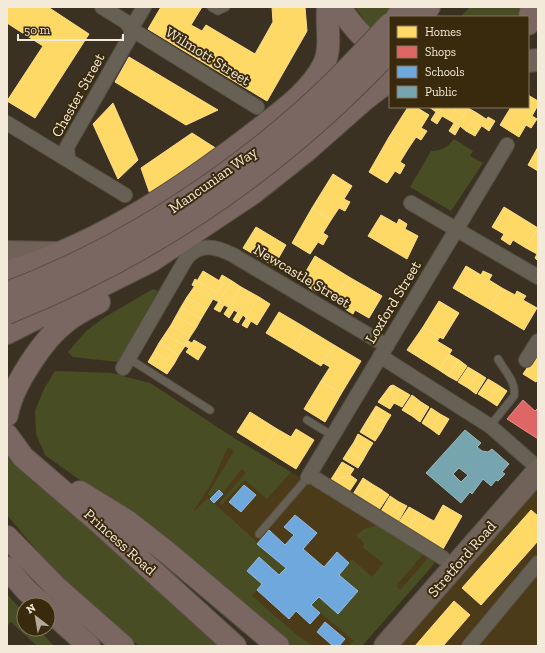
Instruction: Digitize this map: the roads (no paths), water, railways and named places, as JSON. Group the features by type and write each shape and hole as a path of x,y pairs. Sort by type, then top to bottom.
{"highway":[{"name":"Mancunian Way","path":"7,272 60,253 130,218 196,176 273,118 309,86 325,62 328,41 328,7"},
{"path":"340,7 362,37 376,48 389,54"},
{"path":"397,16 405,7"},
{"path":"422,16 429,7"},
{"path":"529,20 532,7"},
{"name":"Mancunian Way","path":"7,293 45,278 119,240 174,209 231,169 301,113 389,25"},
{"name":"Mancunian Way","path":"7,313 74,284 124,259 218,201 252,177 322,119 389,52"},
{"path":"7,333 142,266 254,193 306,151 365,99 389,81"},
{"path":"7,415 9,401 20,380 55,332 80,311 117,293 127,285 142,266"},
{"name":"Princess Road","path":"8,434 32,465 114,536 235,646"},
{"path":"32,465 127,521 169,554 278,646"},
{"path":"7,536 56,587 123,646"},
{"path":"7,568 34,597"},
{"path":"56,616 89,646"}],"main road":[{"path":"7,252 60,253"},
{"name":"Stretford Road","path":"385,646 535,479"}],"street":[{"name":"Wilmott Street","path":"102,7 126,22 131,29 257,107"},
{"name":"Chester Street","path":"68,159 66,147 131,35 131,29 144,7"},
{"path":"7,123 68,159 125,196"},
{"name":"Loxford Street","path":"312,478 333,436 507,145"},
{"path":"411,203 538,277"},
{"name":"Newcastle Street","path":"125,363 186,259 197,249 204,247 215,247 228,252 383,351 490,426 535,479"},
{"path":"526,360 538,341"},
{"path":"312,478 443,558"},
{"path":"469,646 538,564"}],"lane":[{"path":"211,7 218,11 226,7"},
{"path":"490,426 514,396 515,392 514,385 498,359"},
{"path":"125,363 210,410"},
{"path":"307,420 333,436"},
{"path":"259,534 312,478"}]}
